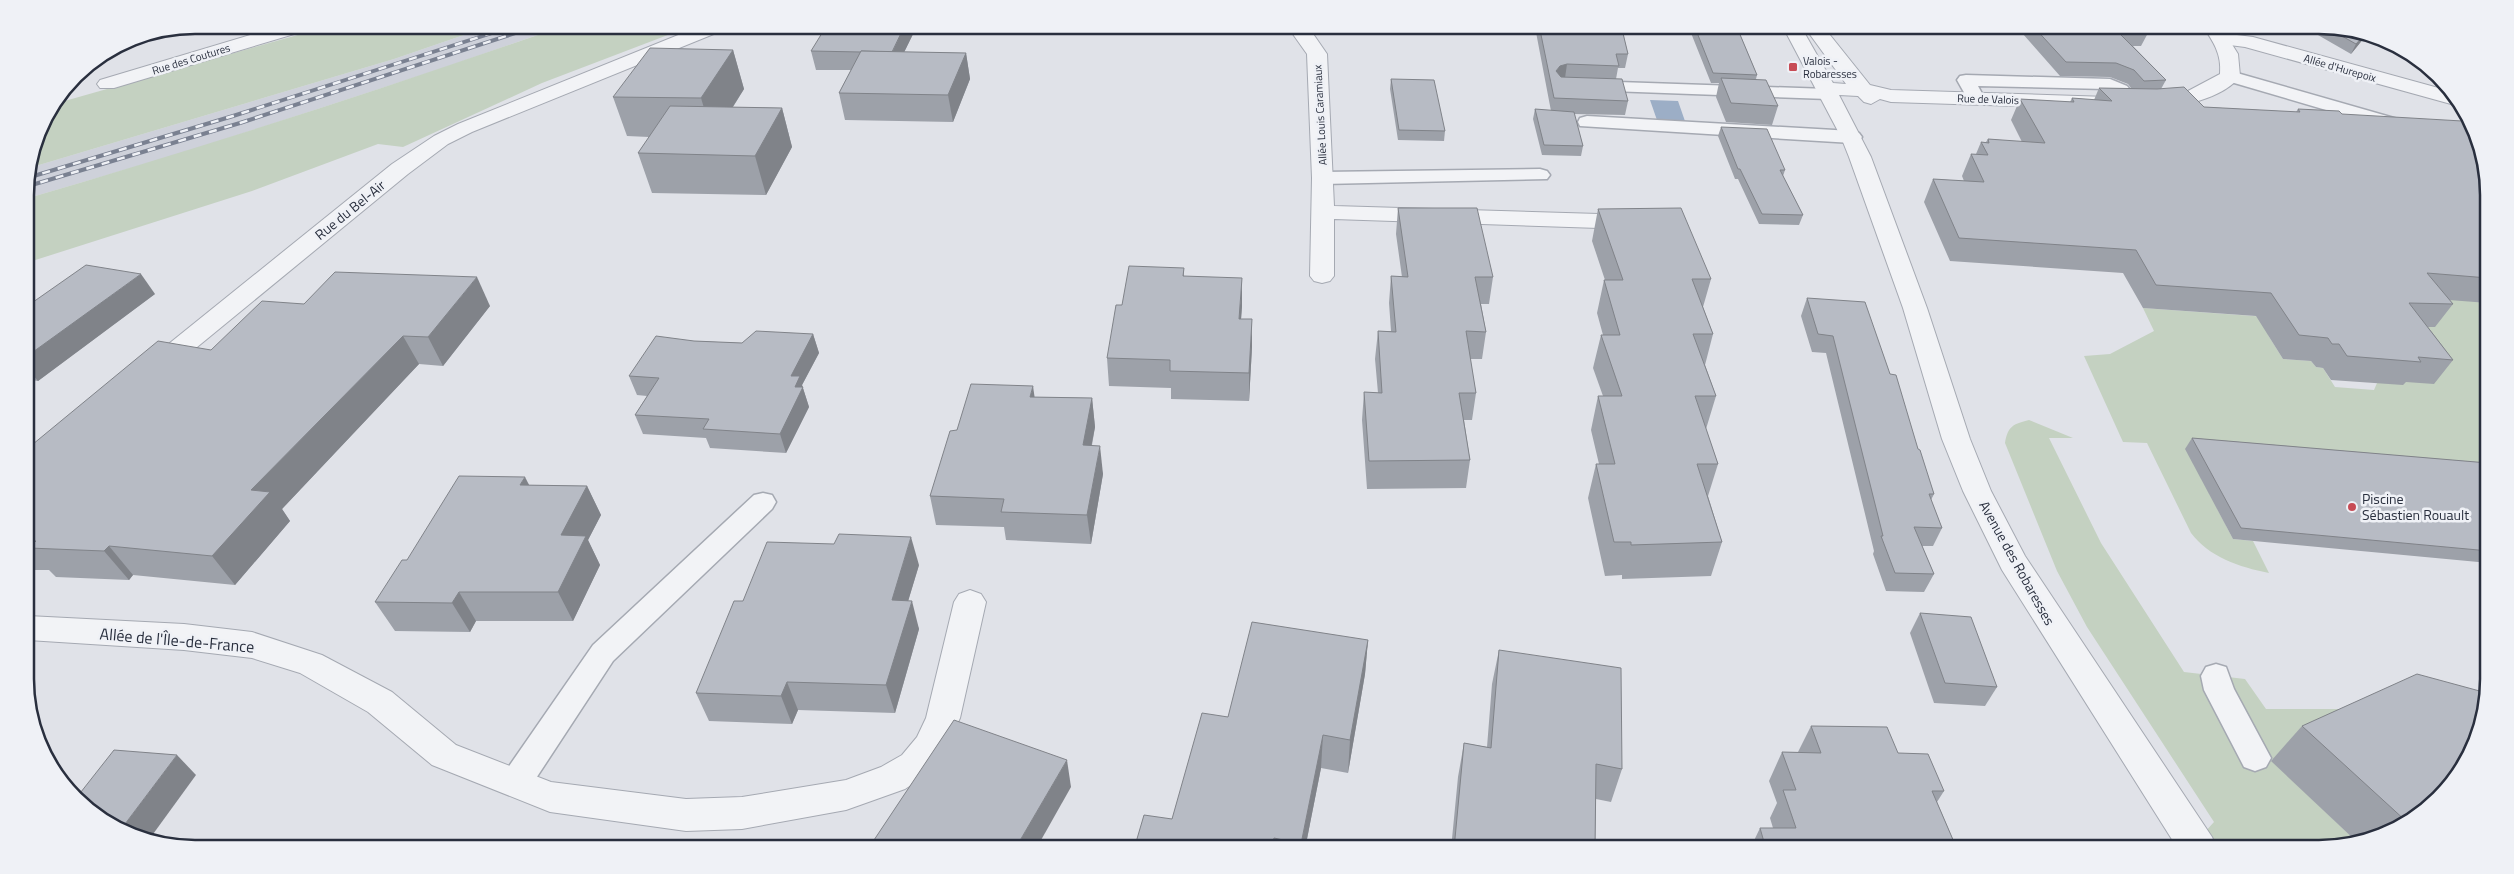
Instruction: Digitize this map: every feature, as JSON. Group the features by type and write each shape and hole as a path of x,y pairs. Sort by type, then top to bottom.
{"street":[{"name":"Rue des Coutures","path":"107,84 274,34"},
{"name":"Rue du Bel-Air","path":"141,380 400,168 441,140 489,118 697,34"},
{"name":"Allée Louis Caramiaux","path":"1302,34 1317,54 1323,178 1322,276"},
{"name":"Avenue des Robaresses","path":"1796,34 1852,137 1912,299 1954,431 1977,491 2013,562 2062,642 2193,840"},
{"path":"1819,34 1850,76 1876,96 1852,137"},
{"path":"2217,34 2229,51 2232,62 2230,76"},
{"name":"Allée d'Hurepoix","path":"2222,34 2446,97"},
{"name":"Rue de Valois","path":"1828,94 2132,103 2174,101 2206,92 2230,76"},
{"path":"1323,212 1599,221"},
{"name":"Allée de l'Île-de-France","path":"34,628 184,637 252,645 311,664 380,702 444,755 550,797 686,815 742,813 846,795 894,778 914,765 929,747 943,718 970,602"}],"lane":[{"path":"2230,76 2416,130"},
{"path":"1574,85 1828,94"},
{"path":"1587,122 1852,137"},
{"path":"1323,178 1540,175"},
{"path":"516,782 603,653 763,502"},
{"path":"2216,676 2219,690 2254,758"}],"shaded area":[{"path":"467,34 540,34 440,69 189,151 34,196 37,166 394,59"}],"green space":[{"path":"301,34 467,34 394,59 37,166 46,133 64,101"},
{"path":"540,34 670,34 542,83 403,147 378,144 252,191 34,260 34,196 297,116"},
{"path":"2388,296 2480,299 2480,474 2186,449 2233,539 2253,541 2269,573 2247,568 2216,555 2191,533 2147,443 2123,442 2084,356 2110,354 2154,331 2143,308 2267,317 2268,335 2283,359 2311,361 2316,367 2323,368 2335,387 2374,390 2377,383"},
{"path":"2029,420 2073,438 2049,438 2101,543 2184,672 2245,679 2266,709 2384,709 2271,760 2351,837 2329,840 2198,840 2214,822 2087,627 2057,571 2005,443 2010,429 2019,423"}],"water":[{"path":"1650,100 1678,101 1686,124 1658,123"}],"building":[{"path":"821,34 901,34 892,52 811,51"},
{"path":"1541,34 1623,34 1628,54 1616,54 1619,66 1567,64 1560,66 1556,71 1561,77 1622,79 1628,101 1554,98"},
{"path":"1698,34 1740,34 1757,75 1713,73"},
{"path":"2040,34 2120,34 2166,80 2144,81 2134,70 2116,63 2066,62"},
{"path":"2341,36 2360,39 2356,44"},
{"path":"650,48 733,50 701,98 613,97"},
{"path":"861,51 966,53 948,95 839,93"},
{"path":"1721,78 1766,80 1778,106 1731,103"},
{"path":"1391,79 1434,80 1445,131 1399,130"},
{"path":"2184,87 2204,107 2300,112 2298,109 2339,111 2342,114 2462,121 2475,153 2479,174 2480,277 2427,273 2453,304 2409,303 2453,360 2418,357 2421,362 2347,356 2339,344 2332,344 2328,338 2299,335 2271,293 2156,285 2136,250 1959,238 1933,179 1984,182 1971,154 1988,155 1981,142 1989,143 1988,139 2045,143 2020,99 2074,102 2072,98 2112,101 2099,88 2157,89"},
{"path":"670,106 782,108 755,156 638,153"},
{"path":"1535,109 1574,112 1583,146 1544,145"},
{"path":"1721,127 1767,129 1785,170 1780,170 1803,215 1762,214 1740,169 1738,169"},
{"path":"1398,208 1477,208 1493,277 1475,277 1486,332 1466,331 1476,393 1459,393 1470,460 1369,461 1364,392 1382,393 1378,331 1396,332 1391,276 1408,277"},
{"path":"1681,208 1711,279 1692,279 1713,334 1693,334 1716,396 1695,396 1718,464 1697,464 1722,542 1631,545 1631,542 1614,542 1596,464 1615,464 1598,396 1622,396 1601,335 1620,335 1604,280 1623,280 1598,209"},
{"path":"86,265 141,274 34,351 34,301"},
{"path":"1129,266 1184,268 1183,276 1242,278 1239,319 1252,319 1249,373 1170,371 1170,360 1107,358 1116,305 1122,305"},
{"path":"335,272 477,277 428,337 403,336 251,490 270,492 212,556 109,546 104,551 34,548 36,541 34,541 34,443 158,341 211,350 262,301 304,304"},
{"path":"1807,298 1865,302 1890,374 1896,375 1918,449 1920,450 1934,494 1929,494 1942,528 1914,527 1934,574 1895,573 1881,536 1883,536 1833,336 1818,334"},
{"path":"756,331 813,334 791,376 800,376 795,387 803,387 780,434 703,429 709,419 635,415 659,378 629,376 656,336 694,341 742,343"},
{"path":"971,384 1033,386 1030,397 1092,398 1083,445 1100,446 1087,515 1001,512 1004,499 930,496 950,431 957,430"},
{"name":"Piscine Sébastien Rouault","path":"2192,438 2480,462 2480,550 2241,528"},
{"path":"459,476 525,477 520,485 587,486 561,535 586,536 558,592 459,592 452,603 375,602 402,560 407,560"},
{"path":"839,534 911,537 892,600 912,601 886,685 787,682 781,696 696,693 734,601 743,601 767,542 834,544"},
{"path":"1920,613 1971,617 1997,687 1945,683"},
{"path":"1252,622 1368,640 1350,740 1323,735 1302,840 1274,838 1273,840 1137,840 1144,815 1172,819 1202,713 1228,717"},
{"path":"1499,650 1621,668 1622,769 1596,764 1595,840 1455,840 1464,743 1491,748"},
{"path":"2417,674 2479,691 2475,721 2459,760 2433,793 2402,818 2302,726"},
{"path":"954,720 1067,760 1020,840 874,840"},
{"path":"1811,726 1887,727 1898,753 1928,754 1944,791 1932,791 1953,840 1763,840 1760,828 1796,828 1783,790 1796,790 1782,752 1821,753"},
{"path":"114,750 177,755 125,824 105,813 81,792"}],"railway":[{"path":"35,176 233,116 489,34"},
{"path":"34,184 240,123 512,34"}],"place":[{"name":"Valois - Robaresses","path":"1793,67"},
{"name":"Piscine Sébastien Rouault","path":"2352,507"}]}
